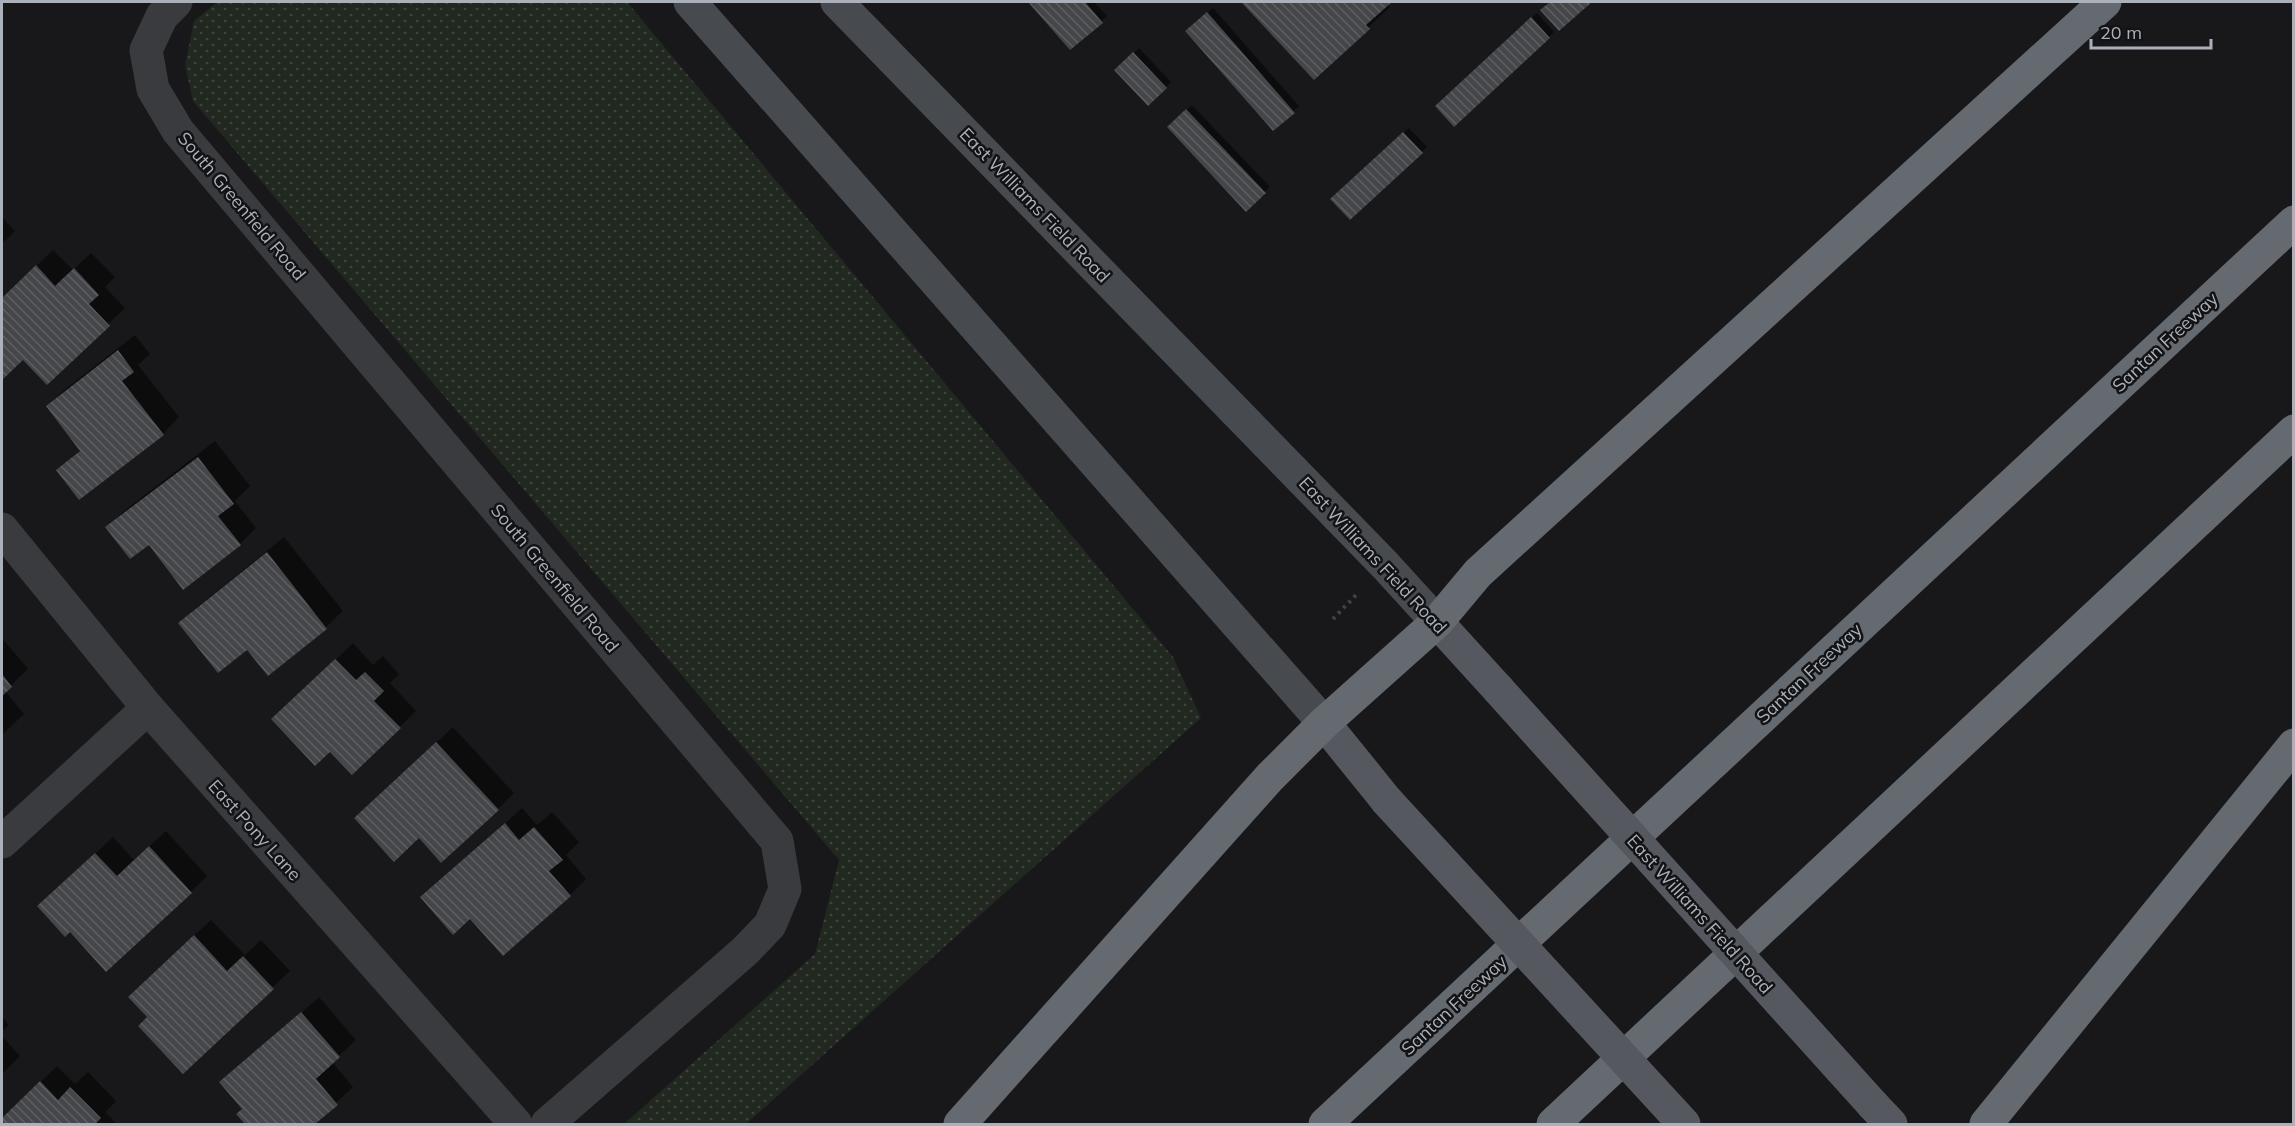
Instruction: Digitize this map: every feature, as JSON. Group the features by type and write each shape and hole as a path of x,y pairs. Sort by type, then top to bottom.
{"highway":[{"path":"960,1125 1270,777 1324,723 1437,622 1478,573 2105,2"},
{"name":"Santan Freeway","path":"1325,1125 2294,222"},
{"path":"1553,1125 2294,431"},
{"path":"1986,1125 2294,746"}],"main road":[{"path":"690,2 1324,723 1388,801 1684,1125"},
{"name":"East Williams Field Road","path":"837,2 1377,556 1882,1115"}],"street":[{"name":"South Greenfield Road","path":"176,2 162,16 147,50 153,89 178,131 777,841 784,889 770,925 745,951 547,1125"},
{"name":"East Pony Lane","path":"2,529 148,708 516,1125"},
{"path":"2,842 148,708"}],"path":[{"path":"1333,619 1356,595"}],"shaded area":[{"path":"217,2 627,2 1173,657 1201,718 746,1124 624,1124 815,954 839,860 193,101 185,65 194,21"}],"building":[{"path":"1028,2 1085,2 1103,23 1070,50"},
{"path":"1241,2 1392,2 1366,25 1370,29 1314,80"},
{"path":"1550,2 1592,2 1559,31 1540,10"},
{"path":"1207,12 1295,113 1273,131 1185,31"},
{"path":"1531,17 1550,38 1454,127 1435,106"},
{"path":"1133,52 1167,88 1148,106 1114,70"},
{"path":"1186,109 1266,193 1246,212 1167,127"},
{"path":"1403,132 1423,153 1350,220 1330,199"},
{"path":"36,265 55,286 74,268 99,295 89,304 110,326 47,385 23,360 2,380 2,298"},
{"path":"118,350 134,372 122,381 164,435 79,500 56,470 80,451 46,406"},
{"path":"198,457 234,504 218,516 241,545 183,590 149,545 130,559 105,527"},
{"path":"267,552 327,629 268,676 247,650 218,673 178,623"},
{"path":"335,659 356,680 365,672 384,691 374,701 401,728 352,775 330,752 315,766 271,719"},
{"path":"2,674 12,687 2,696"},
{"path":"436,742 499,810 441,863 419,838 394,862 354,818"},
{"path":"505,823 519,840 534,827 563,860 549,871 571,896 503,956 470,919 453,935 420,897"},
{"path":"149,846 192,893 106,972 70,932 65,937 37,906 95,853 117,876"},
{"path":"194,935 227,971 243,956 274,989 183,1074 138,1026 147,1017 128,997"},
{"path":"301,1012 340,1057 316,1079 338,1105 315,1124 245,1124 236,1114 242,1109 219,1082"},
{"path":"40,1081 58,1100 70,1087 101,1118 95,1124 2,1124 2,1118"}]}
